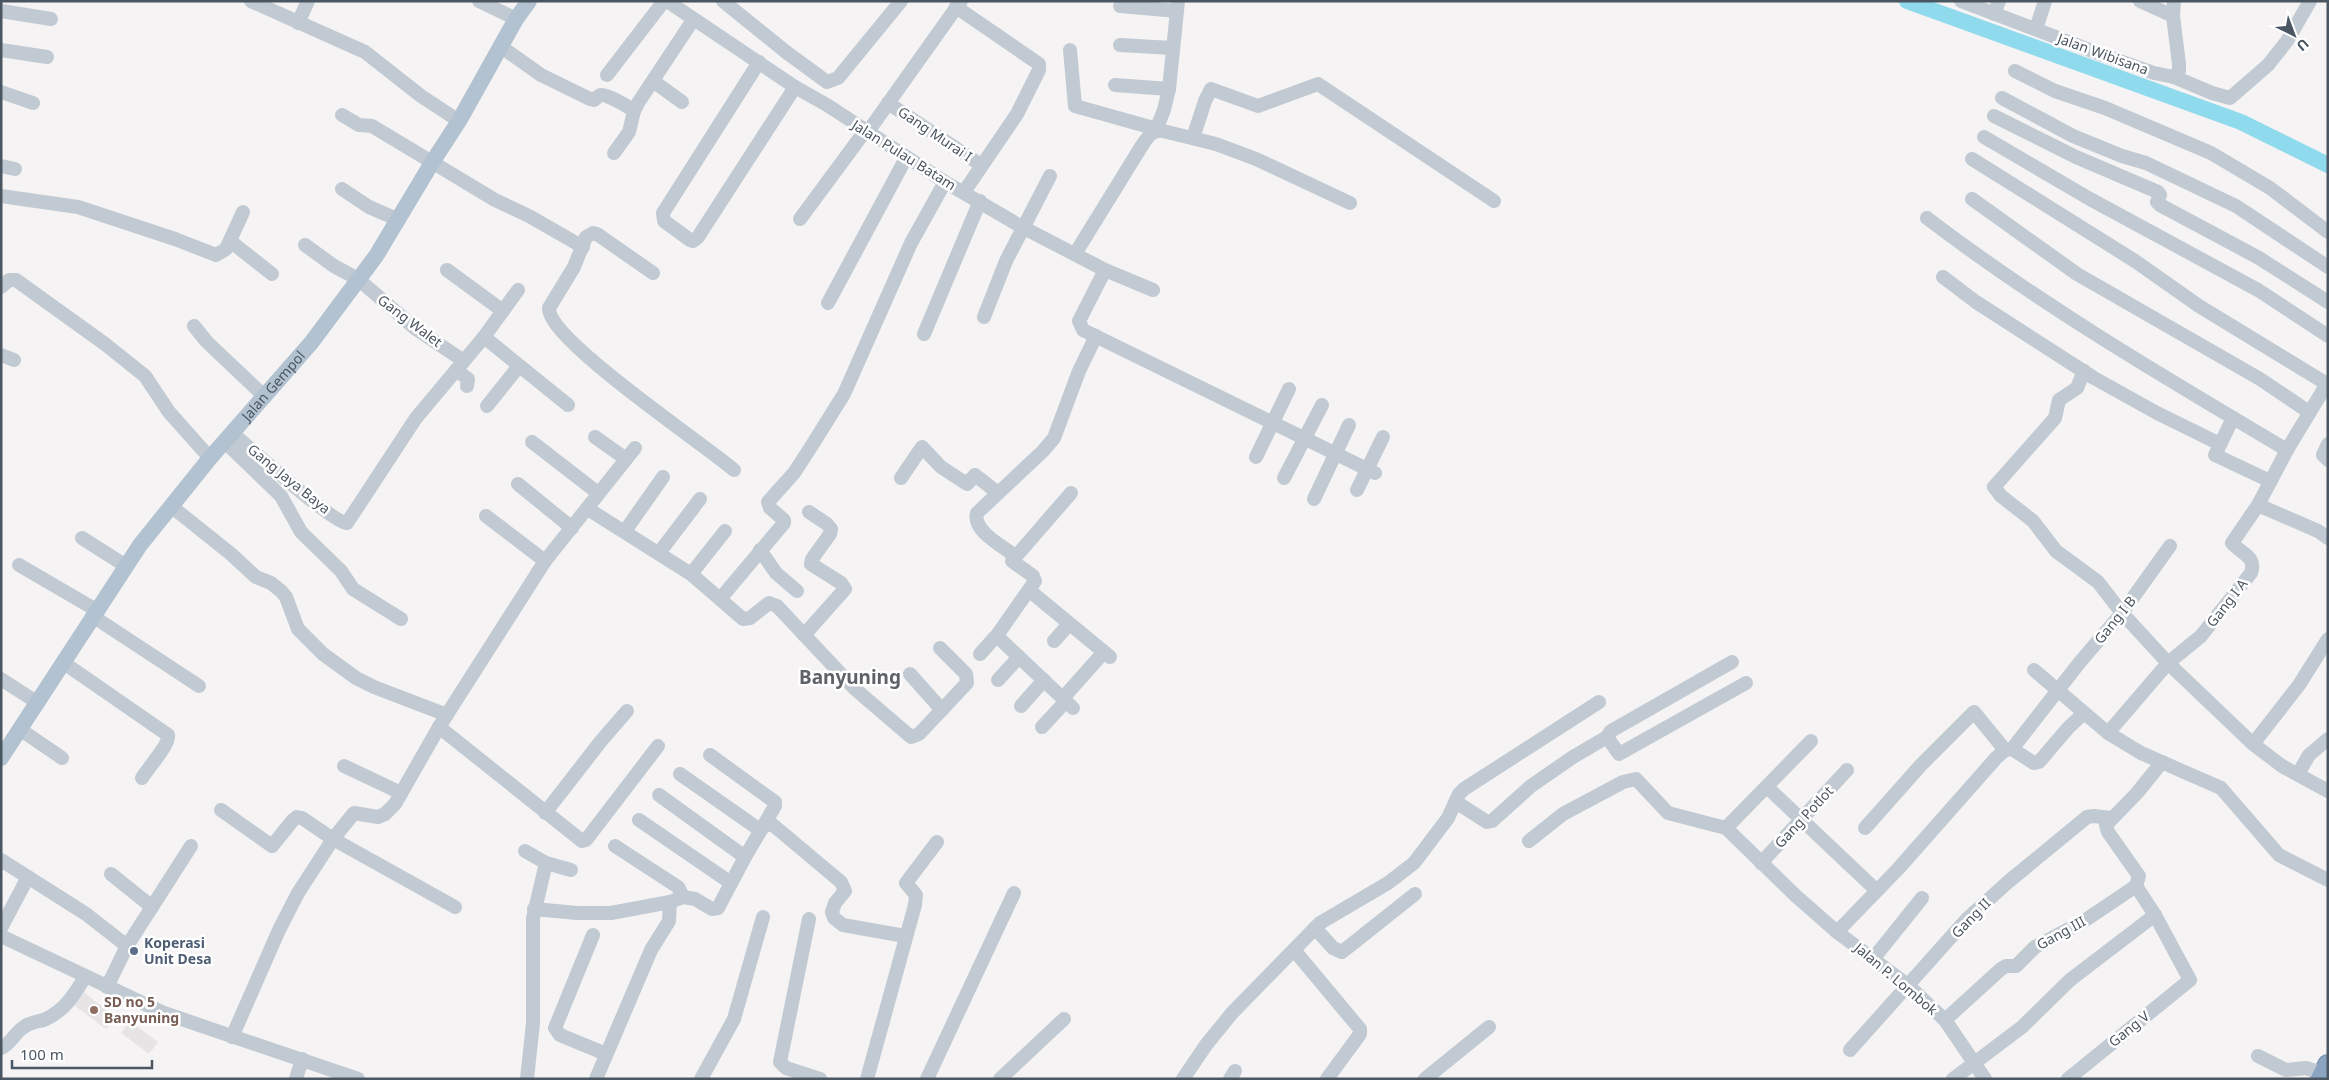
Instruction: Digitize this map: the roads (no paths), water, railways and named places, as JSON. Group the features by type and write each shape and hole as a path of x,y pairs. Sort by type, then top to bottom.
{"main road":[{"name":"Jalan Gempol","path":"1,758 38,704 126,566 210,458 311,343 376,256 459,121 516,19 529,1"}],"street":[{"path":"251,1 365,52 422,96 459,121"},
{"path":"298,23 308,1"},
{"path":"480,1 516,19"},
{"path":"607,75 665,1"},
{"name":"Jalan Pulau Batam","path":"665,1 794,87 827,105 945,182 1022,227 1105,270 1153,290"},
{"path":"724,1 786,52 827,82 838,78 901,1"},
{"name":"Jalan Wibisana","path":"1961,1 1996,8 2036,30 2230,98 2268,65 2282,47 2310,1"},
{"path":"2036,30 2045,1"},
{"path":"2140,1 2173,16"},
{"path":"2174,1 2173,16 2179,64 2174,77"},
{"path":"800,220 888,103 959,4"},
{"name":"Gang Murai I","path":"959,4 1039,64 1039,70 1017,114 964,192"},
{"path":"1075,254 1137,152 1148,136 1156,130 1164,110 1169,89 1178,6 1120,6"},
{"path":"1,11 51,19"},
{"path":"614,153 629,132 634,110 693,20"},
{"path":"1120,45 1172,48"},
{"path":"500,46 541,75 594,100 600,95 605,94 616,101 621,101 634,110"},
{"path":"1,50 47,57"},
{"path":"1070,50 1075,106 1156,130 1227,148 1270,164 1350,203"},
{"path":"759,62 663,213 664,221 690,240 698,237 794,87"},
{"path":"2015,70 2055,91 2106,108 2210,153 2270,188 2328,232"},
{"path":"653,81 682,102"},
{"path":"1192,138 1211,89 1258,106 1318,84 1494,201"},
{"path":"1114,85 1169,89"},
{"path":"1,92 33,103"},
{"path":"2002,98 2073,136 2122,156 2146,163 2236,206 2328,267"},
{"name":"Gang Murai I","path":"888,103 981,165"},
{"path":"342,115 359,125 372,126 495,200 583,247"},
{"path":"1994,116 2076,157 2158,192 2160,195 2157,202 2160,205 2259,258 2328,302"},
{"path":"1984,137 2090,198 2258,290 2328,336"},
{"path":"828,303 906,158"},
{"path":"1972,159 2134,261 2199,306 2327,383"},
{"path":"984,317 1022,227 1050,176"},
{"path":"720,599 785,522 770,508 768,502 794,473 844,394 907,252 945,182"},
{"path":"342,190 369,207 399,220"},
{"path":"1,196 78,207 176,239 216,255 223,252 230,241 243,212"},
{"path":"1972,199 2077,274 2260,379 2309,412"},
{"path":"924,334 980,201"},
{"path":"1927,218 1987,264 2035,296 2287,450"},
{"path":"653,273 593,233 586,237 574,267 549,308 551,318 584,352 641,402 701,443 734,470"},
{"path":"230,241 272,274"},
{"name":"Gang Walet","path":"305,245 334,266 358,279 460,365"},
{"path":"447,270 503,311"},
{"path":"1105,270 1079,321 1083,330 1371,472"},
{"path":"1942,277 1976,302 2084,371 2158,413 2220,444"},
{"path":"1,287 10,280 16,280 105,344 145,376 169,412 210,458"},
{"path":"467,386 468,379 460,365 484,337 518,290"},
{"path":"194,326 207,342 265,397"},
{"path":"1015,556 980,528 976,520 978,512 1054,438 1079,371 1096,336"},
{"path":"484,337 568,405"},
{"name":"Gang Jaya Baya","path":"229,438 313,501 346,523 416,418 460,365"},
{"path":"488,406 519,366"},
{"path":"2084,371 2078,388 2059,400 2054,418 1994,487 2001,496 2033,521 2056,550 2098,582 2122,613 2168,663 2253,744 2282,766 2328,791"},
{"name":"Gang I A","path":"2108,732 2168,663 2201,636 2251,573 2250,557 2232,543 2258,505 2287,450 2327,383"},
{"path":"1256,457 1289,389"},
{"path":"1284,478 1322,405"},
{"path":"2233,418 2215,455 2270,481"},
{"path":"1314,498 1349,425"},
{"path":"232,1037 279,930 298,892 333,839 354,813 378,817 385,814 395,804 439,728 545,561 630,454 595,437"},
{"path":"1357,490 1371,472 1382,437"},
{"path":"229,438 281,496 301,532 341,571 353,589 401,619"},
{"path":"532,442 598,493"},
{"path":"2328,444 2322,454 2328,460"},
{"path":"902,478 922,447 941,467 967,484 975,475 998,493"},
{"path":"625,531 663,477"},
{"path":"518,484 572,528"},
{"path":"980,654 1030,592 1036,579 1012,561 1071,494"},
{"path":"659,553 700,499"},
{"path":"2258,505 2318,531 2328,538"},
{"path":"171,506 231,554 256,577 271,582 281,591 286,597 298,629 323,654 356,678 374,688 447,716"},
{"path":"588,509 691,574 745,620 765,605 772,603 855,689 911,737 919,734 963,688 968,679 966,674 940,648"},
{"path":"804,635 844,589 841,583 811,564 812,559 830,534 831,529 828,524 809,512"},
{"path":"486,516 545,561"},
{"path":"691,574 725,531"},
{"path":"82,538 126,566"},
{"name":"Gang I B","path":"1837,932 1996,758 2009,749 2122,613 2170,546"},
{"path":"760,550 776,573 797,591"},
{"path":"19,564 96,614 199,686"},
{"path":"1030,592 1107,654 1068,702 1042,727"},
{"path":"1054,640 1069,624"},
{"path":"998,634 1000,639 1068,702"},
{"path":"2253,744 2298,685 2328,639"},
{"path":"998,680 1019,657"},
{"path":"1456,802 1487,822 1492,821 1531,786 1573,757 1607,737 1611,731 1732,662"},
{"path":"64,664 168,735 167,744 150,763 142,778"},
{"path":"2034,670 2108,732 2141,754 2221,788 2279,855 2328,880"},
{"path":"910,674 942,710"},
{"path":"1,678 38,704"},
{"path":"1021,706 1044,680"},
{"path":"1607,737 1619,754 1746,683"},
{"path":"1183,1079 1206,1045 1232,1013 1315,928 1338,911 1400,875 1423,852 1448,818 1464,789 1599,702"},
{"path":"545,813 627,711"},
{"path":"1865,828 1920,766 1974,712 2009,749 2036,763 2040,762 2068,728 2084,713"},
{"path":"439,728 578,840 585,841 658,746"},
{"path":"21,730 62,758"},
{"path":"2298,774 2309,755 2328,739"},
{"path":"1529,841 1563,814 1623,782 1636,779 1668,813 1726,828 1811,741"},
{"path":"534,909 577,913 611,913 677,899 695,899 714,910 720,906 745,857 775,806 775,802 710,755"},
{"path":"1953,1079 2022,1027 2070,980 2155,915 2136,886 2139,876 2106,825 2137,793 2162,762"},
{"path":"344,766 402,793"},
{"name":"Gang Potlot","path":"1761,863 1847,770"},
{"path":"680,774 760,830"},
{"path":"1767,787 1876,890"},
{"path":"658,794 745,857"},
{"path":"221,810 272,846 297,817 302,818 333,839 455,907"},
{"name":"Gang II","path":"1850,1050 1967,919 2070,829 2087,817 2111,818"},
{"path":"639,820 731,883"},
{"path":"760,830 767,824 773,825 844,885 845,891 835,903 832,912 838,923 905,936"},
{"name":"Jalan P. Lombok","path":"1726,828 1761,863 1837,932 1909,986 1945,1020 1985,1079"},
{"path":"867,1079 916,896 906,883 937,842"},
{"path":"106,987 127,946 191,846"},
{"path":"596,1079 650,950 669,920 677,899 678,887 615,846"},
{"path":"525,851 546,864 571,870"},
{"path":"1,860 86,914 127,946"},
{"path":"527,1079 532,1023 534,909 546,864"},
{"path":"111,874 152,907"},
{"path":"1,928 28,877"},
{"name":"Gang III","path":"1945,1020 2001,969 2006,966 2016,966 2035,947 2084,921 2136,886"},
{"path":"927,1079 1014,893"},
{"path":"1315,928 1333,948 1342,952 1415,894"},
{"path":"1873,959 1922,898"},
{"name":"Gang V","path":"2068,1079 2190,980 2155,915"},
{"path":"701,1079 734,1019 763,917"},
{"path":"809,919 780,1062 786,1068 820,1079"},
{"path":"593,935 555,1028 560,1035 606,1054"},
{"path":"1,936 164,1013 358,1079"},
{"path":"1294,950 1360,1029 1360,1034 1327,1079"},
{"path":"1,1048 8,1044 23,1027 44,1020 60,1011 73,996 85,977"},
{"path":"1000,1079 1064,1019"},
{"path":"1425,1079 1490,1027"},
{"path":"2258,1056 2286,1070 2306,1068 2324,1073"},
{"path":"296,1079 302,1059"}],"waterway":[{"path":"1907,1 2241,122 2328,165"}],"place":[{"name":"Koperasi Unit Desa","path":"134,951"},
{"name":"SD no 5 Banyuning","path":"94,1010"}],"district":[{"name":"Banyuning","path":"850,677"}]}
